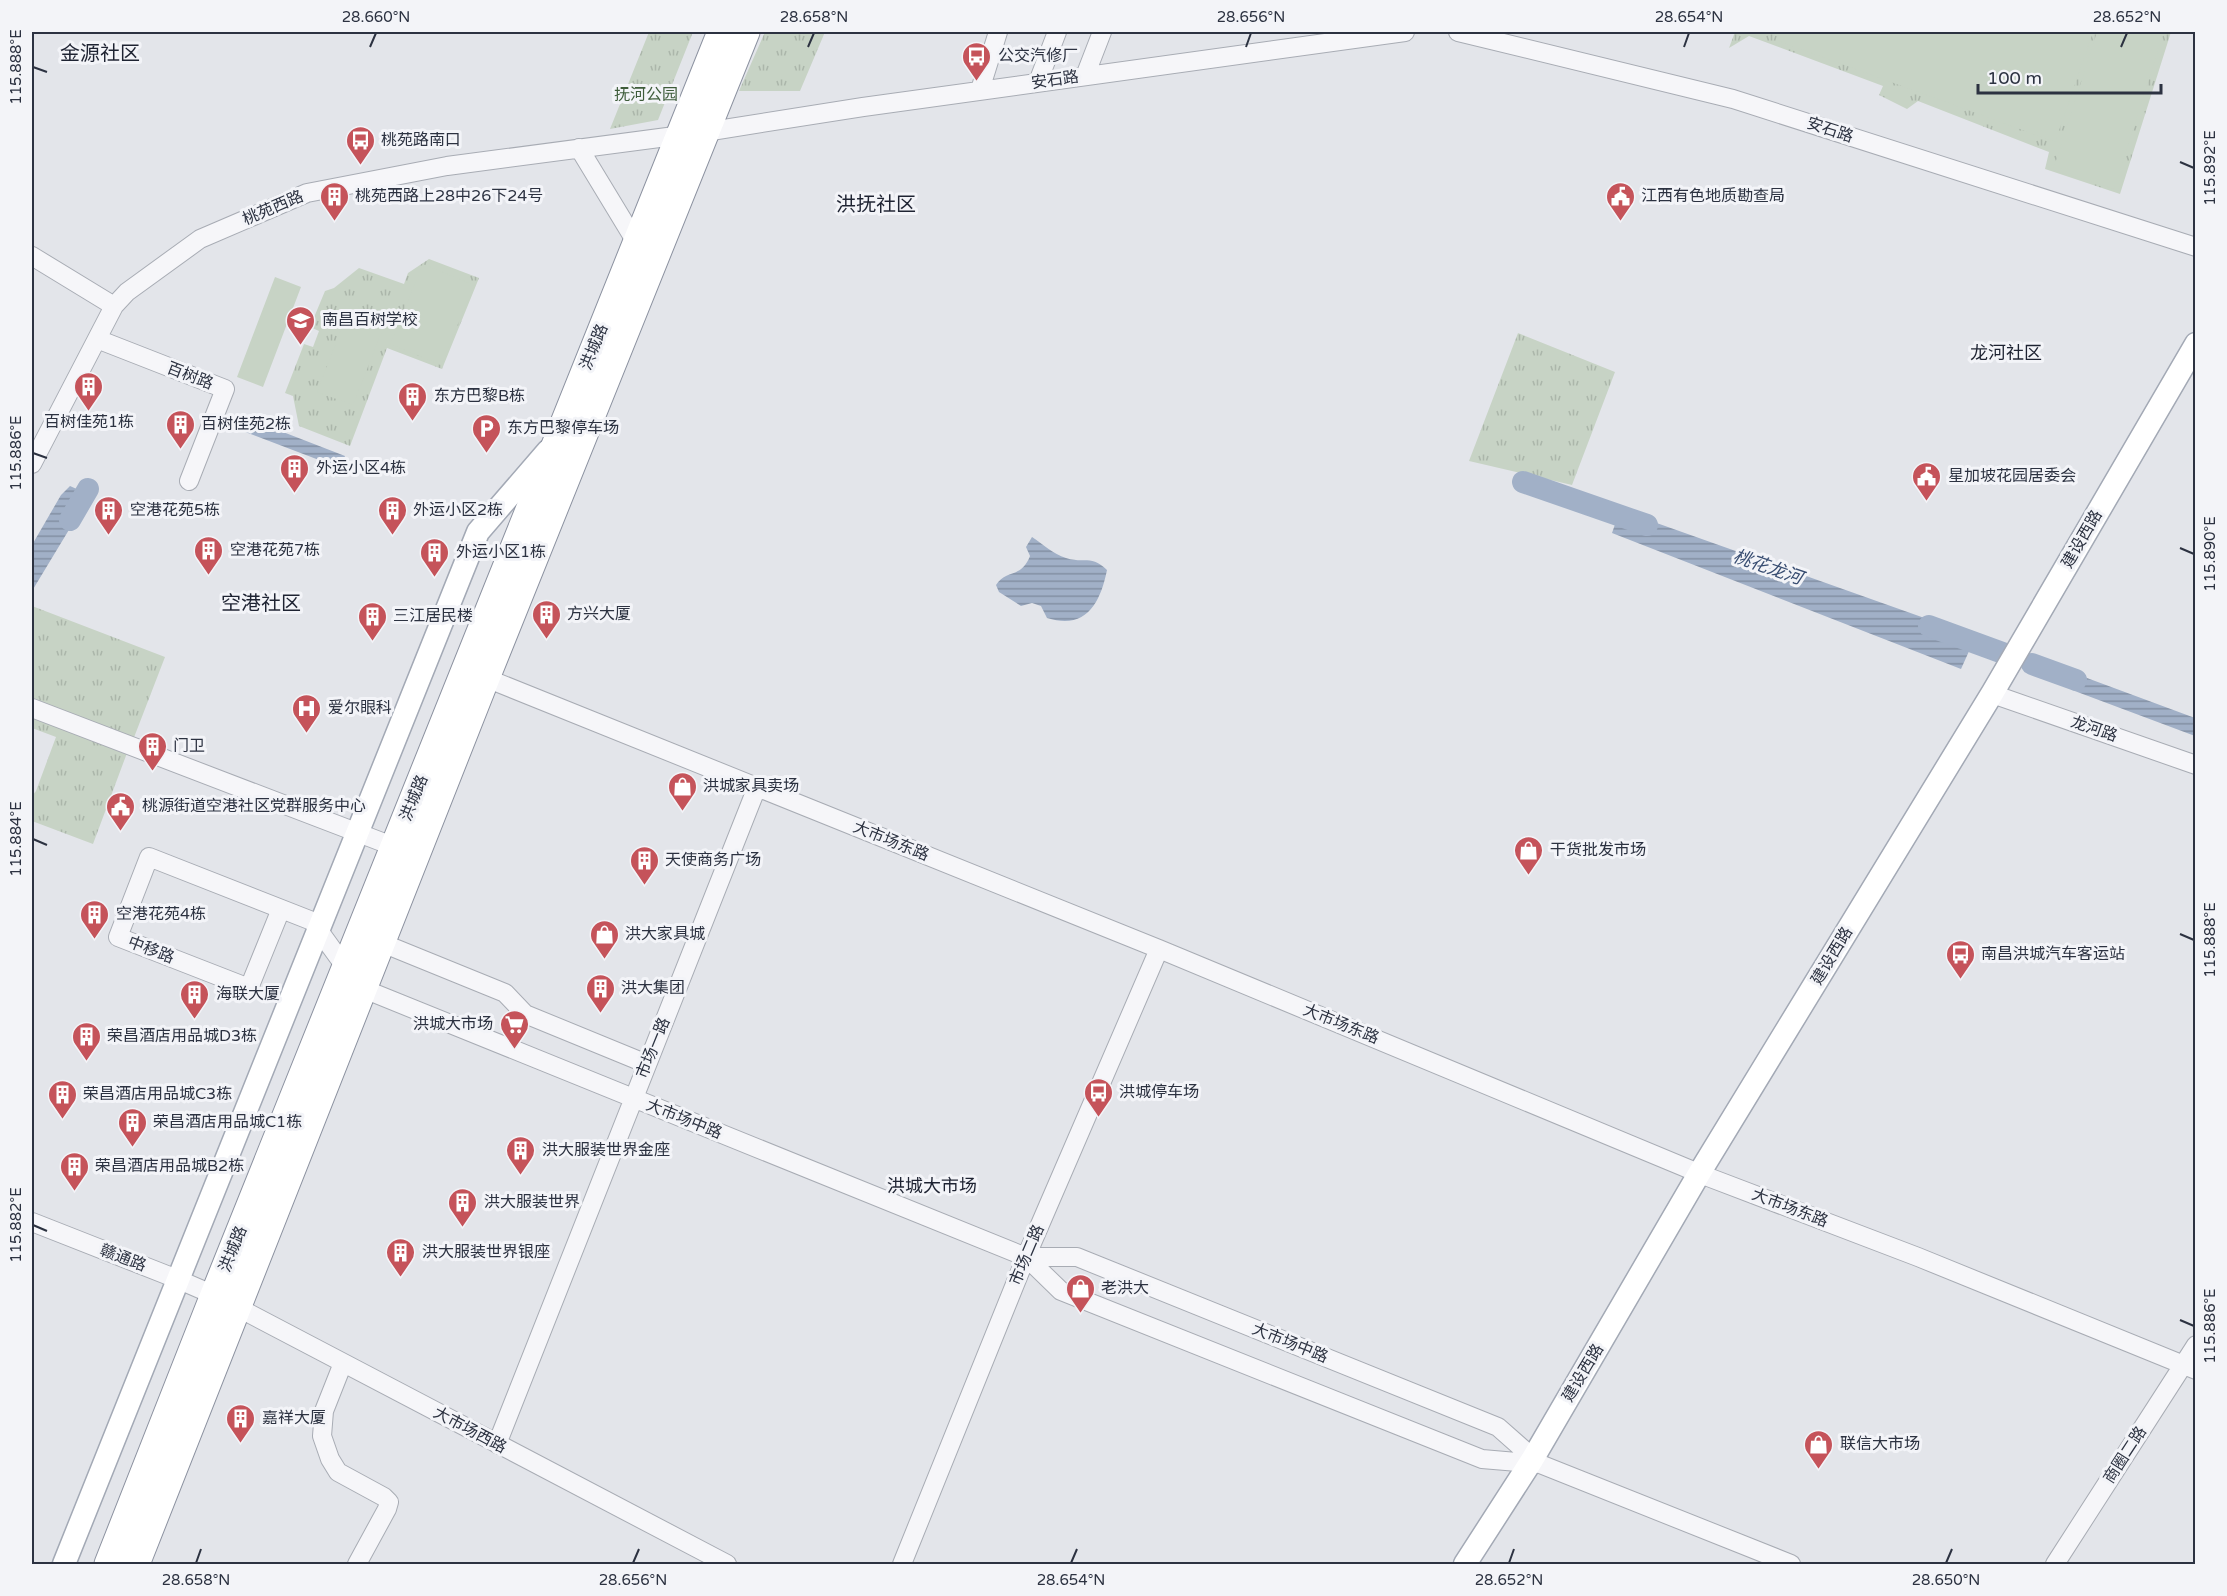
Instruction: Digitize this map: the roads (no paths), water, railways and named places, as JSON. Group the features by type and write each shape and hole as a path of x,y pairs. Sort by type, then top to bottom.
{"highway":[{"name":"洪城路","path":"108,1564 214,1295 351,979 382,944 486,678 692,133 721,32"},
{"name":"洪城路","path":"136,1564 239,1308 395,847 556,442 636,242 746,32"}],"main road":[{"name":"建设西路","path":"1997,694 2196,344"},
{"name":"建设西路","path":"1475,1564 1704,1174 1997,694 2196,362"},
{"path":"64,1564 478,532 556,442"},
{"name":"建设西路","path":"1465,1564 1535,1462"}],"street":[{"path":"980,90 998,32"},
{"path":"1038,82 1057,32"},
{"path":"1085,76 1102,32"},
{"name":"安石路","path":"692,133 1372,34 1405,32"},
{"name":"安石路","path":"1458,32 1733,99 2196,247"},
{"name":"桃苑西路","path":"32,464 114,306 127,292 200,239 307,193 447,166 692,133"},
{"path":"579,148 636,242"},
{"path":"32,256 114,306"},
{"name":"百树路","path":"97,339 225,389 189,481"},
{"name":"大市场东路","path":"486,678 1159,949 1704,1174 1918,1257 2189,1367"},
{"name":"龙河路","path":"1997,694 2196,765"},
{"path":"32,708 395,847"},
{"name":"市场一路","path":"497,1444 757,787"},
{"name":"中移路","path":"280,909 249,988 118,937 149,857 312,921 351,979"},
{"path":"382,944 505,993 525,1014 647,1064"},
{"name":"市场二路","path":"902,1564 1026,1257 1159,949"},
{"name":"大市场中路","path":"351,979 633,1099 1026,1257 1062,1291 1482,1459 1535,1462 1791,1564"},
{"name":"赣通路","path":"32,1222 214,1295"},
{"name":"大市场中路","path":"1026,1257 1077,1257 1498,1427 1535,1462"},
{"name":"大市场西路","path":"214,1295 727,1564"},
{"name":"商圈二路","path":"2055,1564 2189,1367 2196,1345"},
{"path":"343,1363 324,1411 321,1426 324,1442 338,1472 389,1502 357,1564"}],"water":[{"path":"244,417 345,456 340,468 240,430"},
{"path":"70,486 90,495 32,591 32,545 61,495"},
{"path":"1620,510 1947,626 1970,649 1961,669 1612,533"},
{"path":"1032,537 1061,556 1072,560 1096,562 1107,570 1100,594 1089,611 1081,617 1060,621 1047,618 1041,606 1032,603 1021,606 999,592 996,585 1000,580 1018,571 1026,563 1030,556 1026,547"},
{"path":"2033,658 2195,718 2195,736 2072,690"}],"waterway":[{"name":"桃花龙河","path":"1523,482 1647,525"},
{"name":"桃花龙河","path":"70,520 88,489"},
{"name":"桃花龙河","path":"1929,626 2011,656"},
{"name":"桃花龙河","path":"2032,664 2076,680"}],"place":[{"name":"公交汽修厂","path":"977,82"},
{"name":"桃苑路南口","path":"360,166"},
{"name":"桃苑西路上28中26下24号","path":"334,222"},
{"name":"江西有色地质勘查局","path":"1620,222"},
{"name":"南昌百树学校","path":"301,346"},
{"name":"百树佳苑1栋","path":"89,412"},
{"name":"东方巴黎B栋","path":"413,422"},
{"name":"百树佳苑2栋","path":"180,450"},
{"name":"东方巴黎停车场","path":"486,454"},
{"name":"外运小区4栋","path":"295,494"},
{"name":"星加坡花园居委会","path":"1927,502"},
{"name":"空港花苑5栋","path":"109,536"},
{"name":"外运小区2栋","path":"392,536"},
{"name":"空港花苑7栋","path":"209,576"},
{"name":"外运小区1栋","path":"435,578"},
{"name":"方兴大厦","path":"546,640"},
{"name":"三江居民楼","path":"372,642"},
{"name":"爱尔眼科","path":"307,734"},
{"name":"门卫","path":"152,772"},
{"name":"洪城家具卖场","path":"682,812"},
{"name":"桃源街道空港社区党群服务中心","path":"121,832"},
{"name":"干货批发市场","path":"1529,876"},
{"name":"天使商务广场","path":"644,886"},
{"name":"空港花苑4栋","path":"95,940"},
{"name":"洪大家具城","path":"604,960"},
{"name":"南昌洪城汽车客运站","path":"1960,980"},
{"name":"洪大集团","path":"600,1014"},
{"name":"海联大厦","path":"195,1020"},
{"name":"洪城大市场","path":"514,1050"},
{"name":"荣昌酒店用品城D3栋","path":"86,1062"},
{"name":"洪城停车场","path":"1098,1118"},
{"name":"荣昌酒店用品城C3栋","path":"62,1120"},
{"name":"荣昌酒店用品城C1栋","path":"132,1148"},
{"name":"洪大服装世界金座","path":"521,1176"},
{"name":"荣昌酒店用品城B2栋","path":"74,1192"},
{"name":"洪大服装世界","path":"463,1228"},
{"name":"洪大服装世界银座","path":"401,1278"},
{"name":"老洪大","path":"1080,1314"},
{"name":"嘉祥大厦","path":"241,1444"},
{"name":"联信大市场","path":"1819,1470"}],"district":[{"name":"金源社区","path":"100,54"},
{"name":"洪抚社区","path":"876,205"},
{"name":"龙河社区","path":"2006,353"},
{"name":"空港社区","path":"261,604"},
{"name":"洪城大市场","path":"932,1186"}],"park label":[{"name":"抚河公园","path":"646,95"}]}
